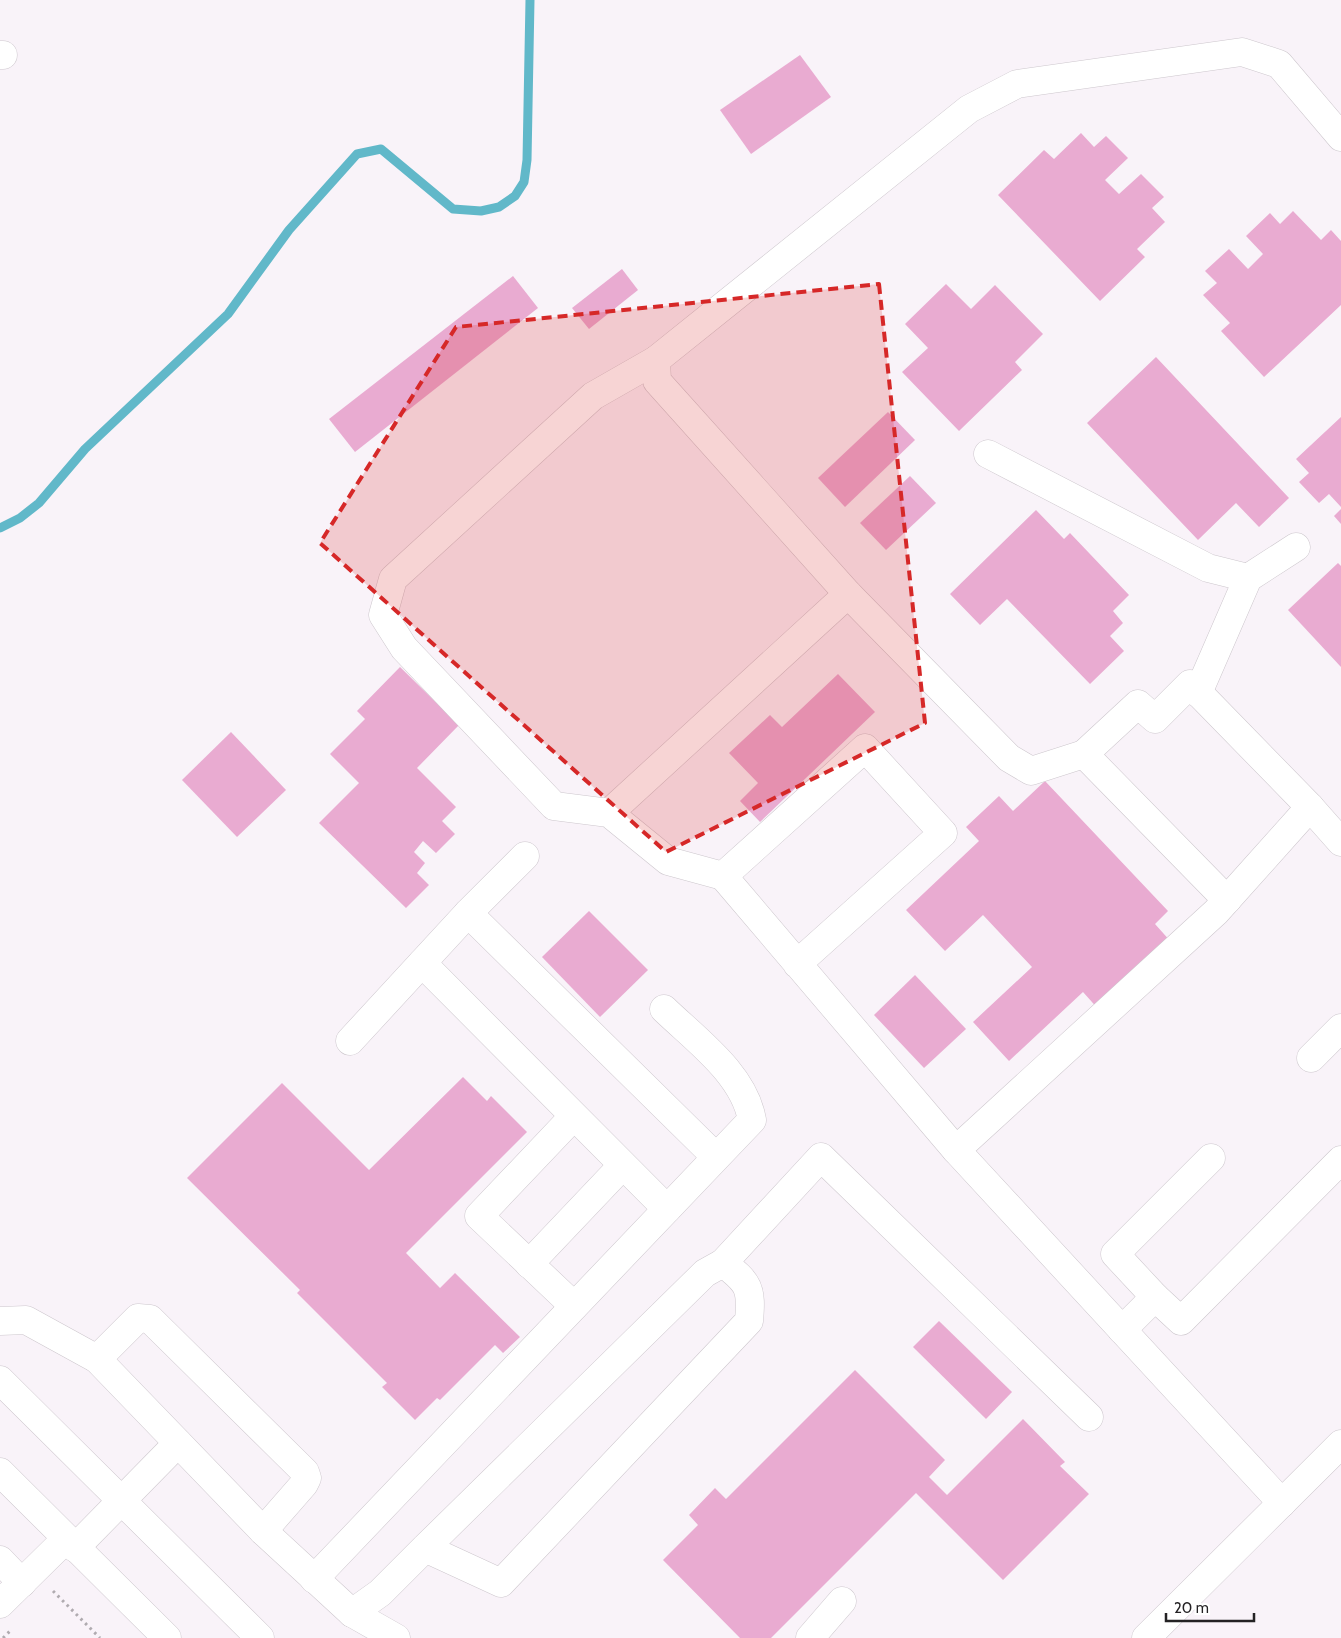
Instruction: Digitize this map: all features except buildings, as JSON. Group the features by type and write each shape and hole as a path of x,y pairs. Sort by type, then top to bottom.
{"street":[{"path":"1282,1503 956,1150 723,876 668,861 609,813 554,806 404,648 383,615 393,579 594,396 656,360 969,109 1017,84 1242,52 1279,64 1341,137"},
{"path":"656,360 657,381 848,594 1009,758 1030,771 1084,754 1138,704 1155,719 1190,684 1310,807 1341,842"},
{"path":"988,454 1208,568 1248,578"},
{"path":"1198,693 1248,578 1296,547"},
{"path":"609,813 848,594"},
{"path":"723,876 865,748 943,832 797,964"},
{"path":"1084,754 1227,900"},
{"path":"956,1150 1227,900 1310,807"},
{"path":"350,1041 468,913 525,856"},
{"path":"468,913 716,1157"},
{"path":"422,963 573,1117 667,1209"},
{"path":"314,1579 752,1120 750,1106 729,1072 664,1009"},
{"path":"1311,1058 1341,1028"},
{"path":"573,1117 479,1216 574,1306"},
{"path":"352,1613 380,1593 714,1268 821,1157 1089,1417"},
{"path":"1211,1158 1115,1254 1155,1297 1181,1321 1341,1160"},
{"path":"529,1264 622,1166"},
{"path":"425,1548 501,1583 748,1321 751,1298 743,1278 714,1268"},
{"path":"1122,1330 1155,1297"},
{"path":"97,1359 138,1318 150,1319 305,1472 304,1484 262,1531"},
{"path":"0,1321 26,1320 97,1359 262,1531 352,1613 396,1638"},
{"path":"0,1380 260,1638"},
{"path":"8,1614 33,1590 71,1543 120,1501 178,1443"},
{"path":"1146,1638 1341,1444"},
{"path":"0,1472 167,1638"},
{"path":"0,1560 33,1590"},
{"path":"810,1638 842,1601"},
{"path":"352,1613 365,1638"}],"path":[{"path":"33,1590 52,1589 100,1638"},
{"path":"3,1638 8,1614"}],"highlighted area":[{"path":"879,284 925,723 666,852 320,543 456,327"}],"waterway":[{"path":"0,528 20,518 39,503 85,449 228,314 289,230 357,154 381,149 453,209 481,211 499,207 515,196 524,182 527,160 530,0"}]}
